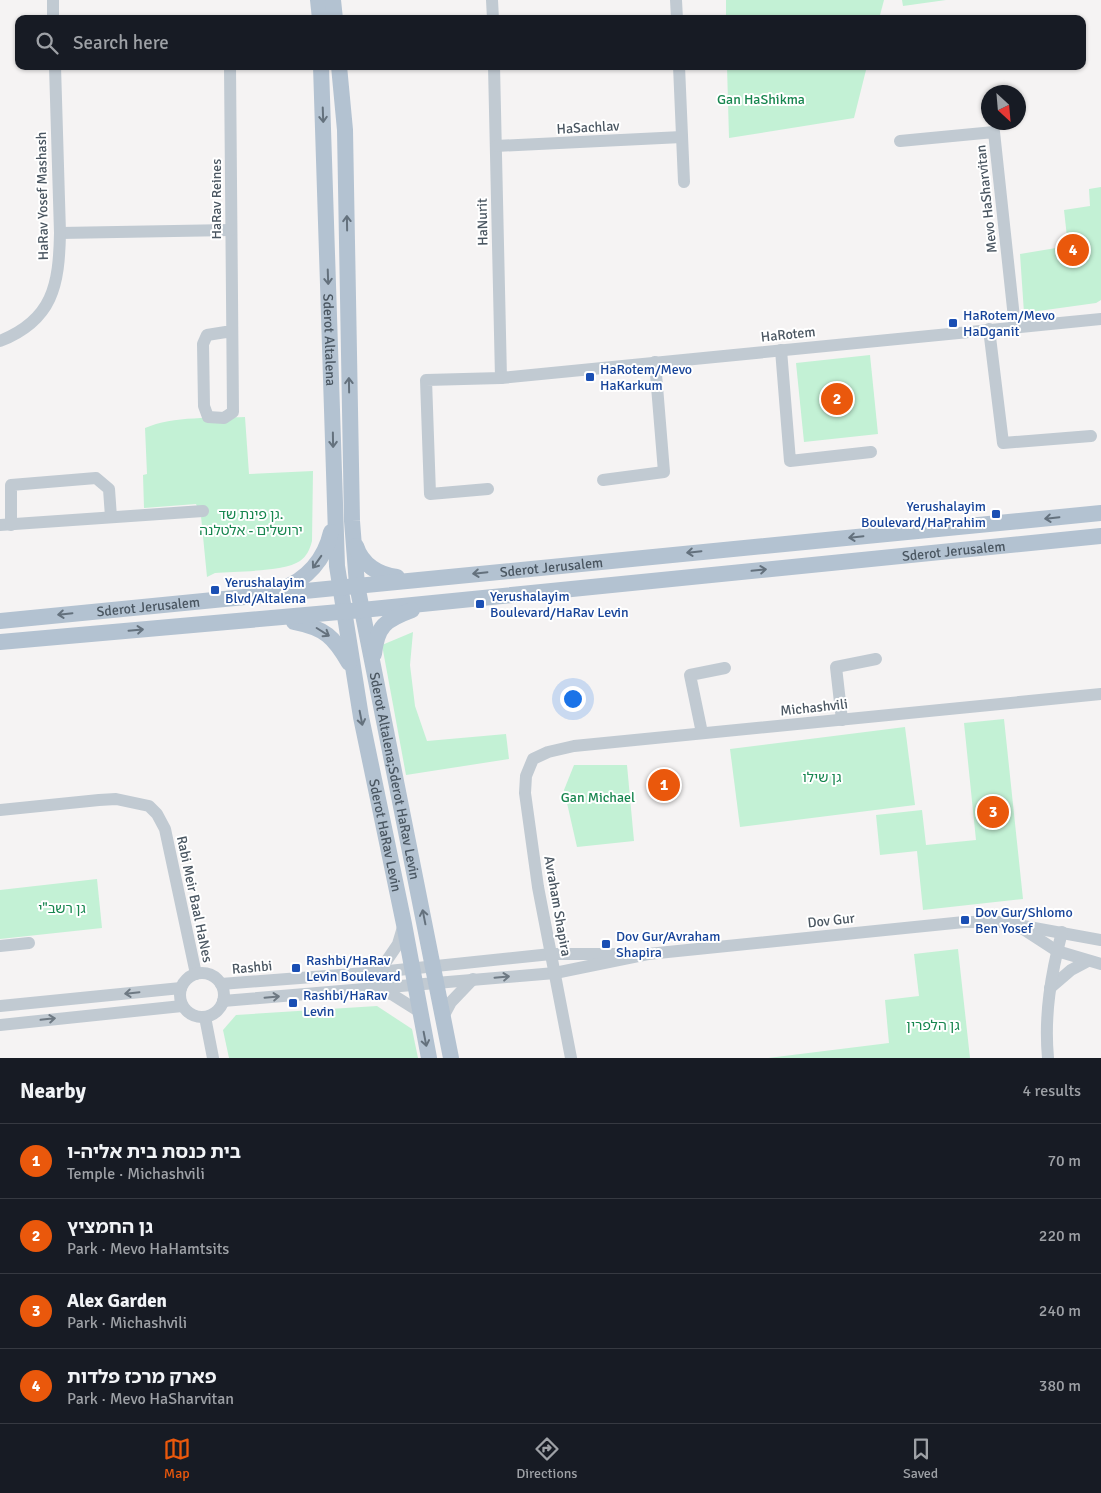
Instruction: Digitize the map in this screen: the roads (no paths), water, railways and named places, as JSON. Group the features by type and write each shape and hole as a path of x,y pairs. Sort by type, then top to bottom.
{"main road":[{"path":"318,0 320,15"},
{"path":"333,0 335,15"},
{"name":"Sderot Altalena","path":"321,70 336,556 344,612"},
{"name":"Sderot Altalena","path":"339,70 345,130 352,511 358,585"},
{"name":"Sderot Jerusalem","path":"0,621 1101,513"},
{"path":"266,594 292,585 315,567 328,544 335,517"},
{"name":"Sderot Jerusalem","path":"0,642 432,604 1101,536"},
{"path":"354,539 362,559 378,572 388,576 422,579"},
{"name":"Sderot Altalena;Sderot HaRav Levin","path":"358,585 434,965"},
{"path":"373,664 376,636 380,629 398,616 432,604"},
{"name":"Sderot HaRav Levin","path":"344,612 361,717 404,924 429,1058"},
{"path":"277,618 311,625 332,638 353,670"},
{"path":"434,965 451,1058"}],"street":[{"path":"52,0 53,15"},
{"path":"492,0 493,15"},
{"path":"676,0 677,15"},
{"name":"HaRav Yosef Mashash","path":"0,341 21,331 35,320 49,300 56,283 60,233 55,70"},
{"name":"HaRav Reines","path":"230,70 233,412 224,418 208,416 204,406 203,344 207,335 232,331"},
{"name":"HaNurit","path":"494,70 501,378"},
{"path":"679,70 684,182"},
{"name":"Mevo HaSharvitan","path":"900,142 994,132 1015,327"},
{"name":"HaSachlav","path":"496,146 682,137"},
{"path":"60,233 231,230"},
{"name":"HaRotem","path":"1078,320 1101,313"},
{"name":"HaRotem","path":"488,489 430,494 426,380 501,378 1078,320 1101,320"},
{"path":"989,329 1003,444 1091,436"},
{"path":"781,350 790,461 871,452"},
{"path":"603,480 664,472 655,362"},
{"path":"111,517 109,489 96,478 11,485 5,525 203,511"},
{"path":"842,720 836,666 876,659"},
{"path":"702,733 690,674 724,668"},
{"name":"Michashvili","path":"533,759 548,752 574,746 1101,694"},
{"name":"Avraham Shapira","path":"533,759 526,776 525,793 538,886 571,1058"},
{"name":"Rabi Meir Baal HaNes","path":"0,810 100,800 116,800 149,806 157,814 165,829 196,974"},
{"name":"Dov Gur","path":"416,985 555,973 648,954 964,922 1001,922 1101,940"},
{"path":"379,972 398,944 404,924"},
{"name":"Dov Gur","path":"1017,925 1057,951 1101,964"},
{"path":"1048,1058 1046,1034 1050,988 1062,932"},
{"path":"0,946 29,943"},
{"name":"Dov Gur","path":"434,965 551,954 648,954"},
{"path":"1050,988 1071,970 1088,961"},
{"name":"Rashbi","path":"221,984 379,972 434,965"},
{"path":"196,974 210,974 221,984 224,995 223,1001 216,1011 205,1017 192,1015 182,1006 181,988 184,982 196,974"},
{"path":"443,1017 452,1002 473,979"},
{"path":"223,1001 416,985"},
{"path":"0,1006 181,988"},
{"path":"372,988 393,995 420,1012"},
{"path":"0,1025 182,1006"},
{"path":"205,1017 213,1058"}],"place":[{"name":"פארק מרכז פלדות","path":"1073,250"},
{"name":"HaRotem/Mevo HaDganit","path":"953,323"},
{"name":"HaRotem/Mevo HaKarkum","path":"590,377"},
{"name":"גן החמציץ","path":"837,399"},
{"name":"Yerushalayim Boulevard/HaPrahim","path":"996,514"},
{"name":"Yerushalayim Blvd/Altalena","path":"215,590"},
{"name":"Yerushalayim Boulevard/HaRav Levin","path":"480,604"},
{"name":"בית כנסת בית אליה-ו","path":"664,785"},
{"name":"Alex Garden","path":"993,812"},
{"name":"Dov Gur/Shlomo Ben Yosef","path":"965,920"},
{"name":"Dov Gur/Avraham Shapira","path":"606,944"},
{"name":"Rashbi/HaRav Levin Boulevard","path":"296,968"},
{"name":"Rashbi/HaRav Levin","path":"293,1003"}],"park label":[{"name":"Gan HaShikma","path":"761,99"},
{"name":"גן פינת שד. ירושלים - אלטלנה","path":"251,522"},
{"name":"גן שילו","path":"822,777"},
{"name":"Gan Michael","path":"598,797"},
{"name":"גן רשב\"י","path":"62,908"},
{"name":"גן הלפרין","path":"933,1025"}]}
